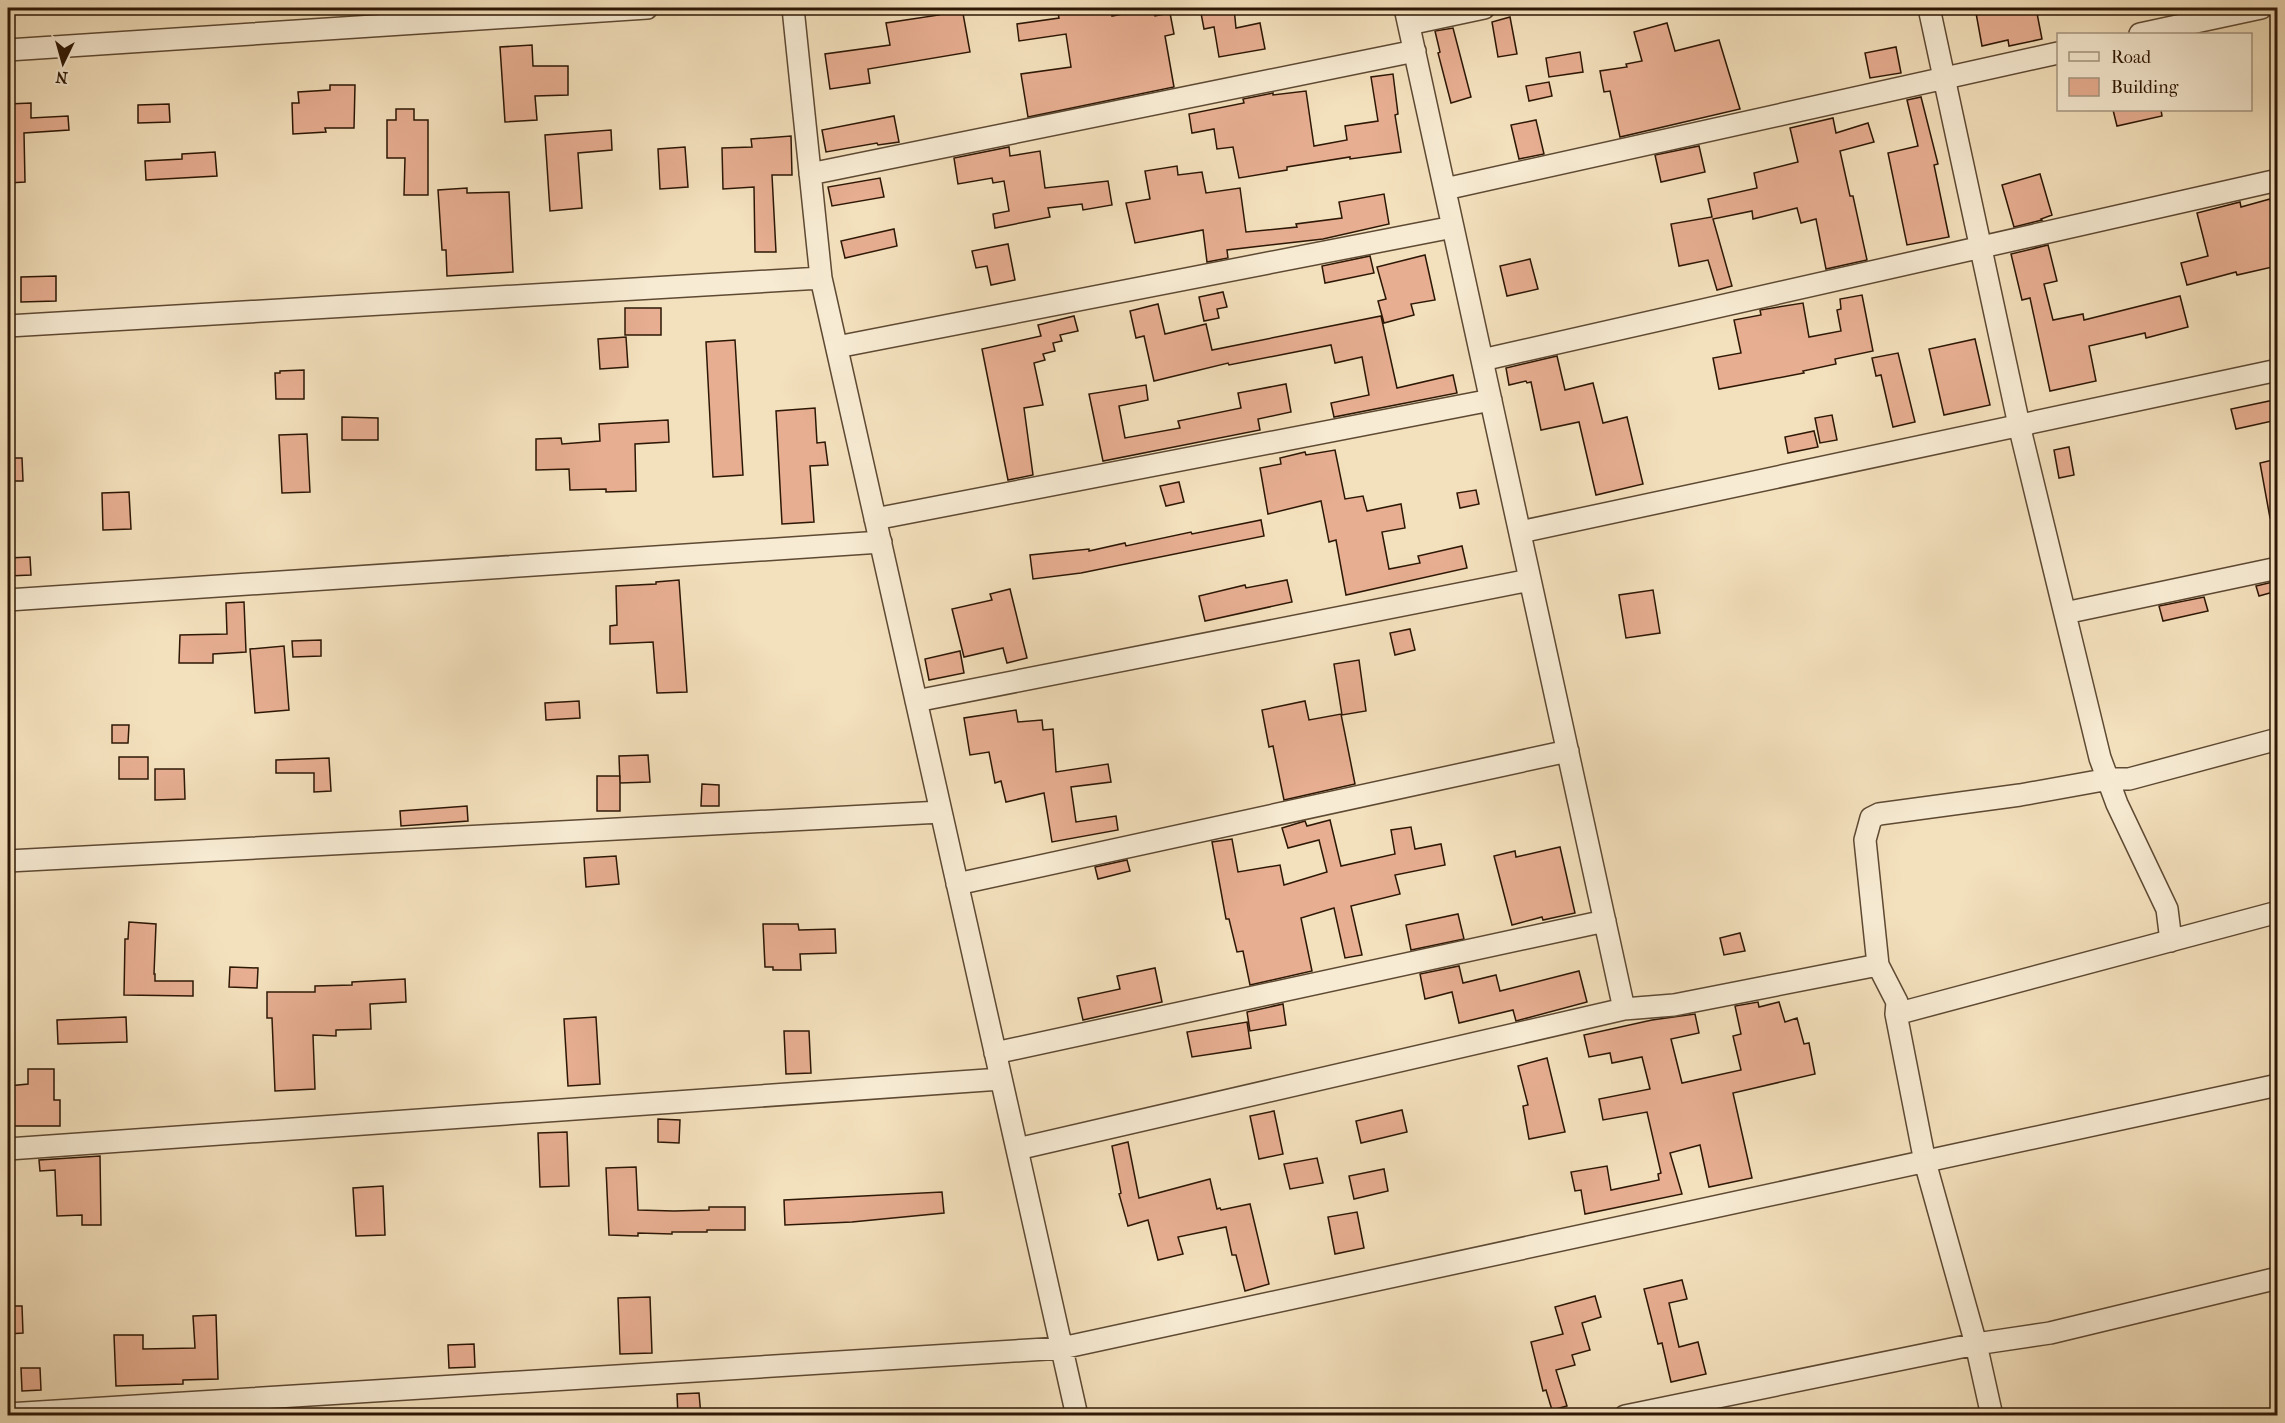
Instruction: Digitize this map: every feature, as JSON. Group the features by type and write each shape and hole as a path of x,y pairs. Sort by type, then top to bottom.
{"street":[{"path":"8,50 647,8"},
{"path":"793,8 821,278 1077,1416"},
{"path":"1484,8 1407,16 1624,1009"},
{"path":"1929,8 2019,425 2100,758 2117,804 2167,909 2171,941"},
{"path":"2145,33 2261,8"},
{"path":"810,174 1415,51"},
{"path":"1445,189 2057,53"},
{"path":"1482,360 2277,180"},
{"path":"837,347 1453,227"},
{"path":"8,326 821,278"},
{"path":"1520,532 2277,370"},
{"path":"875,519 1491,400"},
{"path":"8,600 880,542"},
{"path":"2065,613 2277,568"},
{"path":"916,700 1530,580"},
{"path":"1992,1416 1976,1344 1925,1162 1896,1014 1897,1002 1878,965 1865,840 1871,818 1879,814 2020,795 2109,779 2128,779 2277,739"},
{"path":"957,884 1568,751"},
{"path":"8,861 941,812"},
{"path":"1896,1014 2277,912"},
{"path":"996,1053 1605,921"},
{"path":"1017,1149 1624,1009 1674,1005 1878,965"},
{"path":"8,1149 1001,1079"},
{"path":"8,1414 1062,1348 2277,1086"},
{"path":"1625,1416 1976,1344 2050,1333 2277,1278"}],"building":[{"path":"937,8 962,8 970,52 868,69 870,83 830,89 825,54 890,45 886,23 939,15"},
{"path":"1057,8 1098,8 1098,11 1110,8 1112,16 1152,8 1155,16 1170,13 1174,34 1165,36 1174,87 1028,117 1021,74 1071,67 1066,34 1019,41 1017,24 1059,18"},
{"path":"1200,8 1234,8 1236,28 1260,23 1265,49 1219,57 1214,27 1204,29"},
{"path":"2007,8 2036,8 2042,39 2009,46 2008,40 1982,46 1976,13"},
{"path":"1510,17 1517,54 1498,57 1492,22"},
{"path":"1667,23 1675,51 1719,40 1740,109 1620,137 1610,91 1604,92 1600,71 1627,67 1626,64 1642,61 1634,32"},
{"path":"1453,28 1471,97 1451,103 1438,53 1440,52 1435,31"},
{"path":"532,45 533,66 568,66 568,95 535,96 537,120 505,122 500,47"},
{"path":"1896,47 1901,73 1870,78 1865,53"},
{"path":"1580,52 1583,72 1549,77 1546,58"},
{"path":"1393,74 1398,114 1395,115 1401,152 1287,167 1287,170 1239,178 1233,147 1217,149 1214,129 1192,133 1189,114 1244,103 1243,99 1273,93 1273,95 1306,91 1314,146 1347,140 1345,126 1378,121 1371,77"},
{"path":"1549,82 1552,96 1529,101 1526,86"},
{"path":"330,85 355,85 354,128 325,128 326,132 293,134 292,103 299,103 298,92 330,90"},
{"path":"1921,97 1938,164 1934,165 1949,237 1907,245 1888,153 1918,146 1907,100"},
{"path":"31,103 31,118 68,116 69,130 24,133 25,182 8,183 8,104"},
{"path":"169,104 170,122 138,123 138,105"},
{"path":"396,109 414,109 414,120 428,120 428,195 404,195 405,158 387,158 387,120 396,120"},
{"path":"2113,111 2161,111 2162,116 2117,126"},
{"path":"894,116 899,142 878,145 877,143 826,152 822,130"},
{"path":"1833,118 1836,133 1868,123 1874,142 1840,151 1867,260 1826,269 1816,219 1801,223 1797,208 1753,219 1752,211 1713,219 1732,286 1717,290 1708,260 1679,266 1671,224 1712,217 1708,199 1757,188 1754,173 1798,162 1790,128"},
{"path":"1536,120 1544,154 1519,159 1511,125"},
{"path":"611,130 612,150 578,153 582,208 550,211 545,135"},
{"path":"791,136 792,175 772,175 776,252 755,252 754,187 723,189 722,148 752,147 751,139"},
{"path":"1699,146 1705,172 1661,182 1655,155"},
{"path":"685,147 688,187 660,189 658,149"},
{"path":"1009,147 1010,156 1040,151 1045,188 1108,181 1112,205 1083,210 1082,204 1048,208 1050,217 995,228 993,214 1009,211 1004,181 993,183 992,178 958,184 954,158"},
{"path":"215,152 217,176 146,180 145,161 182,159 182,154"},
{"path":"1177,166 1178,175 1202,172 1206,193 1240,188 1246,232 1297,227 1296,224 1342,218 1339,202 1384,194 1389,224 1323,239 1227,250 1228,258 1207,262 1203,230 1135,243 1126,203 1150,199 1145,171"},
{"path":"2040,174 2052,215 2014,227 2002,185"},
{"path":"880,178 884,197 832,206 828,187"},
{"path":"467,188 467,193 509,192 513,272 447,276 446,250 442,250 438,190"},
{"path":"2270,199 2277,228 2277,266 2237,275 2236,272 2187,285 2181,263 2208,256 2197,213 2240,202 2241,207"},
{"path":"894,229 897,246 845,258 841,241"},
{"path":"1008,244 1015,280 991,285 987,266 976,268 972,251"},
{"path":"2048,245 2057,281 2044,284 2053,320 2083,314 2084,320 2180,296 2188,327 2146,338 2145,333 2089,346 2096,381 2050,391 2030,298 2022,300 2011,254"},
{"path":"1425,255 1435,300 1411,304 1414,315 1384,323 1378,301 1386,299 1377,267"},
{"path":"1370,256 1374,273 1325,283 1322,266"},
{"path":"1530,259 1538,289 1507,296 1500,266"},
{"path":"56,276 56,301 21,302 21,277"},
{"path":"1223,292 1227,307 1217,309 1219,318 1204,321 1199,297"},
{"path":"1862,295 1873,351 1835,359 1836,364 1803,371 1804,373 1719,389 1713,358 1741,353 1734,320 1761,315 1760,310 1803,303 1809,337 1841,331 1837,310 1841,309 1840,299"},
{"path":"1158,304 1165,334 1206,324 1212,350 1381,316 1397,388 1453,375 1457,393 1334,417 1331,403 1369,395 1362,357 1335,363 1331,345 1229,365 1228,363 1154,381 1144,336 1136,338 1130,311"},
{"path":"625,308 661,308 661,335 625,335"},
{"path":"1074,316 1078,331 1060,335 1062,341 1053,343 1055,351 1043,354 1045,360 1034,363 1043,405 1024,408 1033,475 1008,480 982,349 1041,336 1038,325"},
{"path":"626,337 628,367 600,369 598,339"},
{"path":"1975,339 1990,405 1944,415 1929,349"},
{"path":"735,340 743,475 713,477 706,342"},
{"path":"1898,353 1915,422 1893,427 1881,375 1876,376 1872,358"},
{"path":"1557,356 1565,390 1593,383 1603,423 1627,417 1643,484 1596,495 1579,422 1541,430 1531,382 1509,385 1506,368"},
{"path":"304,370 304,399 276,399 275,373"},
{"path":"1286,384 1291,412 1258,419 1260,430 1103,461 1089,394 1146,385 1148,400 1119,406 1125,438 1180,428 1178,421 1241,408 1238,393"},
{"path":"2274,400 2277,420 2236,429 2231,409"},
{"path":"815,408 817,443 825,442 828,465 810,466 814,522 782,524 776,411"},
{"path":"1832,415 1837,440 1820,443 1815,418"},
{"path":"342,417 378,418 378,440 342,440"},
{"path":"668,420 669,442 635,444 636,491 570,490 569,469 536,470 536,439 561,438 562,444 600,441 599,424"},
{"path":"1814,431 1818,447 1788,453 1785,437"},
{"path":"307,434 310,492 282,493 279,435"},
{"path":"2069,447 2074,475 2059,478 2054,450"},
{"path":"1335,450 1345,499 1363,496 1367,511 1401,504 1405,528 1382,532 1389,569 1420,563 1418,556 1462,546 1467,568 1346,595 1336,540 1329,542 1321,501 1268,514 1260,468 1281,464 1280,458 1305,452 1306,455"},
{"path":"8,458 22,458 23,481 8,481"},
{"path":"2277,459 2277,517 2270,518 2260,463"},
{"path":"1179,482 1184,502 1166,506 1160,486"},
{"path":"1476,490 1479,504 1460,508 1457,493"},
{"path":"129,492 131,529 103,530 102,493"},
{"path":"1261,520 1264,536 1081,573 1033,579 1030,555 1089,549 1089,551 1125,543 1126,546"},
{"path":"30,557 31,575 8,576 8,558"},
{"path":"679,580 687,692 657,693 653,642 610,644 610,626 617,625 616,586 656,584 656,582"},
{"path":"1287,580 1292,602 1205,621 1199,596 1245,585 1246,588"},
{"path":"2277,581 2277,591 2259,596 2256,586"},
{"path":"1010,589 1027,658 1007,663 1003,648 964,657 952,609 992,600 990,594"},
{"path":"1653,590 1660,633 1626,638 1619,595"},
{"path":"2204,597 2208,611 2163,621 2159,606"},
{"path":"244,602 246,652 213,654 213,663 179,663 180,635 227,634 226,603"},
{"path":"1410,629 1415,650 1395,655 1390,633"},
{"path":"321,640 321,656 293,657 292,641"},
{"path":"284,646 289,710 255,713 250,649"},
{"path":"960,651 964,673 929,680 925,659"},
{"path":"1359,660 1366,711 1342,715 1334,664"},
{"path":"579,701 580,718 546,720 545,703"},
{"path":"1305,701 1309,720 1341,714 1355,784 1284,800 1273,746 1269,747 1262,710"},
{"path":"1016,710 1018,722 1042,720 1043,730 1053,729 1056,772 1108,764 1111,782 1071,787 1076,822 1116,816 1118,830 1052,842 1044,793 1006,802 1001,781 995,783 989,752 970,755 964,718"},
{"path":"112,725 129,725 128,743 112,743"},
{"path":"648,755 650,782 620,783 619,756"},
{"path":"119,757 148,757 148,779 119,779"},
{"path":"329,758 331,791 314,792 314,773 276,773 276,760"},
{"path":"155,769 184,769 185,799 155,800"},
{"path":"597,776 620,776 620,811 597,811"},
{"path":"702,784 719,785 719,806 701,806"},
{"path":"467,806 468,821 401,826 400,811"},
{"path":"1330,820 1341,866 1395,854 1391,830 1411,827 1415,849 1441,844 1445,865 1395,875 1400,894 1351,906 1362,955 1345,958 1334,908 1301,918 1312,971 1250,985 1243,951 1237,952 1229,919 1226,919 1212,842 1232,839 1238,872 1280,865 1284,885 1327,872 1319,840 1288,848 1282,828 1305,821 1307,826"},
{"path":"1560,847 1575,913 1543,920 1542,917 1512,925 1494,856 1515,851 1516,857"},
{"path":"616,856 619,884 586,887 584,858"},
{"path":"1127,860 1130,871 1098,879 1095,867"},
{"path":"1458,914 1464,939 1411,950 1406,925"},
{"path":"129,922 156,924 155,981 193,981 193,996 124,995 125,939 128,939"},
{"path":"763,924 798,924 799,930 835,929 836,953 800,954 801,970 773,970 773,967 765,967"},
{"path":"1740,933 1745,951 1724,955 1720,938"},
{"path":"1459,966 1463,983 1496,975 1500,991 1579,971 1587,1002 1516,1021 1513,1010 1459,1023 1452,992 1425,999 1420,974"},
{"path":"230,967 258,968 257,988 229,987"},
{"path":"1155,968 1162,1002 1083,1020 1078,998 1120,989 1117,976"},
{"path":"405,979 406,1002 370,1004 371,1029 336,1030 336,1036 313,1035 315,1089 275,1091 272,1018 267,1018 267,992 315,992 315,986 352,985 352,982"},
{"path":"1758,1002 1759,1007 1779,1002 1785,1022 1797,1018 1804,1044 1809,1043 1815,1074 1733,1093 1752,1178 1709,1187 1700,1145 1670,1153 1682,1194 1585,1214 1581,1190 1575,1191 1571,1172 1607,1166 1611,1190 1659,1180 1658,1174 1661,1173 1647,1112 1603,1120 1599,1099 1650,1089 1642,1057 1612,1063 1610,1053 1589,1057 1584,1035 1652,1020 1695,1014 1699,1033 1671,1039 1682,1083 1741,1070 1733,1036 1741,1034 1735,1006"},
{"path":"1283,1004 1286,1025 1250,1031 1247,1012"},
{"path":"126,1017 127,1042 58,1044 57,1020"},
{"path":"596,1017 600,1084 568,1086 564,1019"},
{"path":"1247,1022 1251,1048 1192,1057 1187,1032"},
{"path":"784,1031 809,1031 811,1073 786,1074"},
{"path":"1547,1058 1565,1132 1529,1139 1523,1106 1528,1105 1518,1066"},
{"path":"28,1069 54,1069 54,1100 60,1100 60,1126 8,1126 8,1086 28,1084"},
{"path":"1402,1110 1407,1132 1361,1143 1356,1121"},
{"path":"1274,1111 1283,1154 1259,1159 1250,1116"},
{"path":"658,1119 680,1120 679,1143 658,1142"},
{"path":"567,1132 569,1186 540,1187 538,1133"},
{"path":"1128,1142 1139,1198 1210,1179 1217,1209 1250,1204 1269,1284 1245,1291 1236,1255 1232,1255 1226,1227 1178,1237 1183,1254 1158,1260 1148,1220 1128,1226 1119,1194 1121,1193 1112,1146"},
{"path":"100,1156 101,1225 82,1225 82,1215 57,1216 55,1170 40,1171 39,1160"},
{"path":"1317,1158 1323,1183 1290,1189 1284,1164"},
{"path":"636,1167 638,1210 674,1211 709,1210 709,1207 745,1207 745,1230 707,1230 707,1232 672,1232 672,1234 638,1233 638,1236 609,1235 606,1168"},
{"path":"1384,1169 1388,1191 1354,1199 1349,1176"},
{"path":"383,1186 385,1235 356,1236 353,1188"},
{"path":"942,1192 944,1213 852,1222 785,1225 784,1200"},
{"path":"1357,1212 1364,1248 1335,1254 1328,1217"},
{"path":"1682,1280 1687,1299 1669,1303 1679,1347 1698,1342 1706,1374 1671,1382 1662,1343 1658,1344 1644,1289"},
{"path":"1595,1296 1601,1317 1582,1323 1590,1350 1572,1355 1575,1365 1556,1370 1567,1406 1552,1410 1546,1390 1543,1391 1531,1342 1563,1334 1555,1307"},
{"path":"650,1297 652,1353 620,1354 618,1298"},
{"path":"8,1306 22,1306 23,1333 8,1334"},
{"path":"216,1315 218,1379 183,1380 183,1384 116,1386 114,1335 143,1335 143,1349 195,1348 193,1316"},
{"path":"474,1344 475,1367 449,1368 448,1345"},
{"path":"21,1368 40,1368 41,1390 22,1391"},
{"path":"699,1393 701,1416 678,1416 677,1394"}]}
